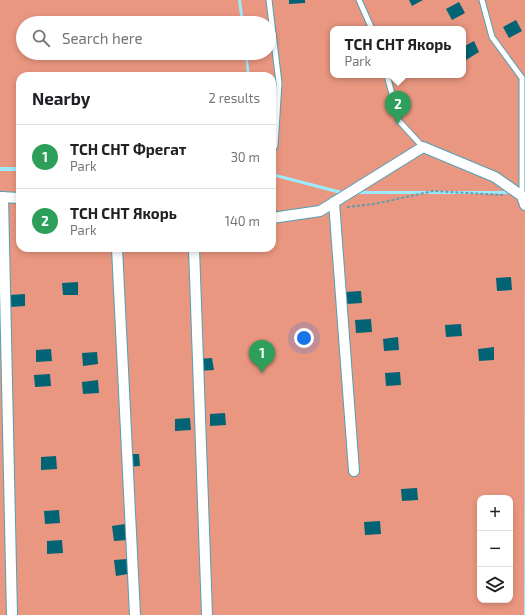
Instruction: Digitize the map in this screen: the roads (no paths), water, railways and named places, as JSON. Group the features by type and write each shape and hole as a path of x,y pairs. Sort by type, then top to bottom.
{"street":[{"path":"276,217 320,211 423,147 495,177 523,201"},
{"path":"12,615 4,437 1,197 16,198"},
{"path":"334,202 354,471"},
{"path":"117,252 135,615"},
{"path":"194,252 207,615"}],"lane":[{"path":"269,0 271,16"},
{"path":"359,0 371,26"},
{"path":"482,0 492,37 522,78 523,201"},
{"path":"276,58 279,83 276,130"},
{"path":"388,78 399,121 423,147"}],"place":[{"name":"ТСН СНТ Якорь","path":"398,124"},
{"name":"ТСН СНТ Фрегат","path":"262,373"}]}
